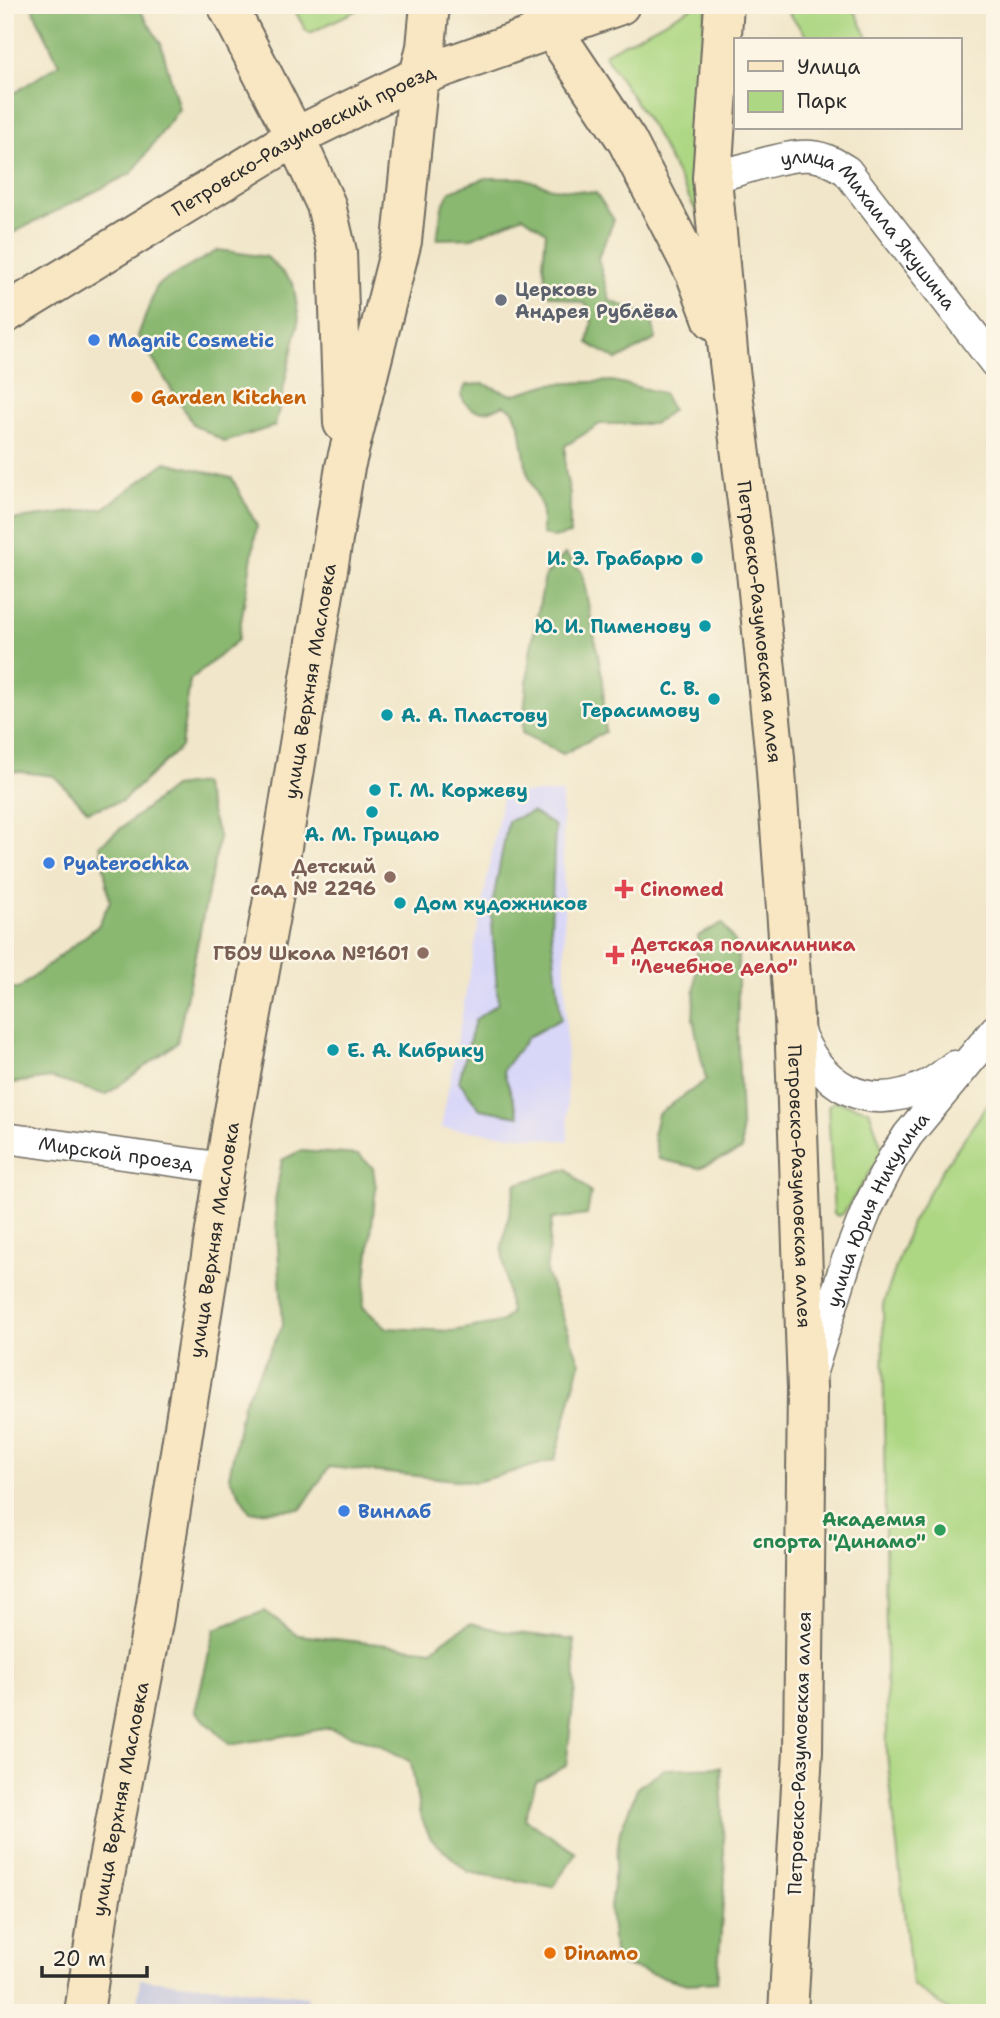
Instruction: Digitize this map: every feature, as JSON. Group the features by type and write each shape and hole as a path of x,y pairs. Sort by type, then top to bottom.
{"street":[{"name":"улица Верхняя Масловка","path":"227,5 295,137 326,205 337,252 345,467"},
{"name":"улица Верхняя Масловка","path":"84,2013 101,1897 154,1617 225,1168 276,883 345,467 402,241 429,5"},
{"name":"Петровско-Разумовский проезд","path":"5,314 295,137 544,17 595,16 620,5"},
{"name":"Петровско-Разумовская аллея","path":"723,5 712,178 729,362 756,572 771,718 794,1018 807,1388 803,1751 788,2013"},
{"name":"Петровско-Разумовская аллея","path":"544,17 627,141 696,275 729,362"},
{"name":"улица Михаила Якушина","path":"712,178 808,156 835,163 847,171 995,363"},
{"name":"улица Юрия Никулина","path":"794,1018 805,1048 817,1067 834,1083 852,1092 875,1096 893,1097 929,1084 987,1039"},
{"name":"улица Юрия Никулина","path":"807,1388 845,1265 868,1207 892,1160 908,1135 987,1039"},
{"name":"Мирской проезд","path":"5,1138 225,1168"}],"shaded area":[{"path":"503,793 562,793 568,1141 441,1128"},
{"path":"140,1979 308,1996 306,2013 136,2013"}],"green space":[{"path":"31,5 137,5 161,44 179,109 132,173 5,237 5,99 59,64"},
{"path":"292,5 367,5 310,33"},
{"path":"696,5 707,5 698,90 702,222 652,127 604,54"},
{"path":"790,5 852,5 868,38 808,38 788,12"},
{"path":"486,178 523,178 552,188 596,193 614,220 598,258 610,301 651,316 656,339 617,360 588,343 592,322 586,304 548,294 543,264 546,232 523,216 472,238 437,239 442,207 450,191"},
{"path":"218,250 267,257 293,283 299,319 275,426 225,442 193,424 138,336 157,285"},
{"path":"612,381 663,393 672,410 654,424 600,424 565,446 565,470 570,494 570,534 554,538 542,534 542,508 527,472 520,426 513,410 504,405 485,411 474,410 464,402 461,395 466,385 484,384 512,395 550,384"},
{"path":"166,462 232,478 257,526 238,640 190,680 181,747 122,801 88,811 54,776 5,770 5,516 10,520 104,508"},
{"path":"565,554 582,572 603,680 605,732 563,754 522,733 530,653 545,576"},
{"path":"202,783 219,838 177,1043 106,1095 51,1078 5,1084 5,988 18,989 98,926 110,901 100,845 173,787"},
{"path":"532,812 555,826 551,929 561,1019 528,1037 503,1070 519,1116 480,1109 459,1081 475,1020 498,1003 491,911 508,821"},
{"path":"722,923 738,946 742,1150 699,1168 659,1159 653,1135 658,1114 706,1080 693,1019 698,936"},
{"name":"Академия спорта \"Динамо\"","path":"995,1094 995,2013 953,2013 912,1985 887,1754 883,1305 911,1223 944,1167"},
{"path":"835,1101 869,1110 883,1151 843,1214 838,1216 834,1214 828,1106"},
{"path":"300,1151 359,1155 373,1168 376,1188 363,1307 386,1328 452,1331 502,1322 510,1313 502,1246 516,1184 567,1169 591,1193 587,1215 552,1219 546,1272 580,1363 555,1460 476,1482 329,1467 301,1509 250,1512 229,1477 243,1404 283,1325 275,1201 282,1160"},
{"path":"265,1611 298,1635 432,1650 471,1623 501,1631 574,1640 575,1689 566,1766 536,1782 525,1819 576,1853 553,1887 468,1872 431,1839 420,1815 411,1762 380,1745 329,1728 230,1745 195,1711 215,1629"},
{"path":"721,1767 725,1879 717,1982 687,1984 615,1963 610,1907 620,1831 638,1787 664,1769"}],"place":[{"name":"Церковь Андрея Рублёва","path":"501,300"},
{"name":"Magnit Cosmetic","path":"94,340"},
{"name":"Garden Kitchen","path":"137,397"},
{"name":"И. Э. Грабарю","path":"697,558"},
{"name":"Ю. И. Пименову","path":"705,626"},
{"name":"С. В. Герасимову","path":"714,699"},
{"name":"А. А. Пластову","path":"387,715"},
{"name":"Г. М. Коржеву","path":"375,790"},
{"name":"А. М. Грицаю","path":"372,812"},
{"name":"Pyaterochka","path":"49,863"},
{"name":"Детский сад № 2296","path":"390,877"},
{"name":"Cinomed","path":"624,889"},
{"name":"Дом художников","path":"400,903"},
{"name":"ГБОУ Школа №1601","path":"423,953"},
{"name":"Детская поликлиника \"Лечебное дело\"","path":"615,955"},
{"name":"Е. А. Кибрику","path":"333,1050"},
{"name":"Винлаб","path":"344,1511"},
{"name":"Академия спорта \"Динамо\"","path":"940,1530"},
{"name":"Dinamo","path":"550,1953"}]}
